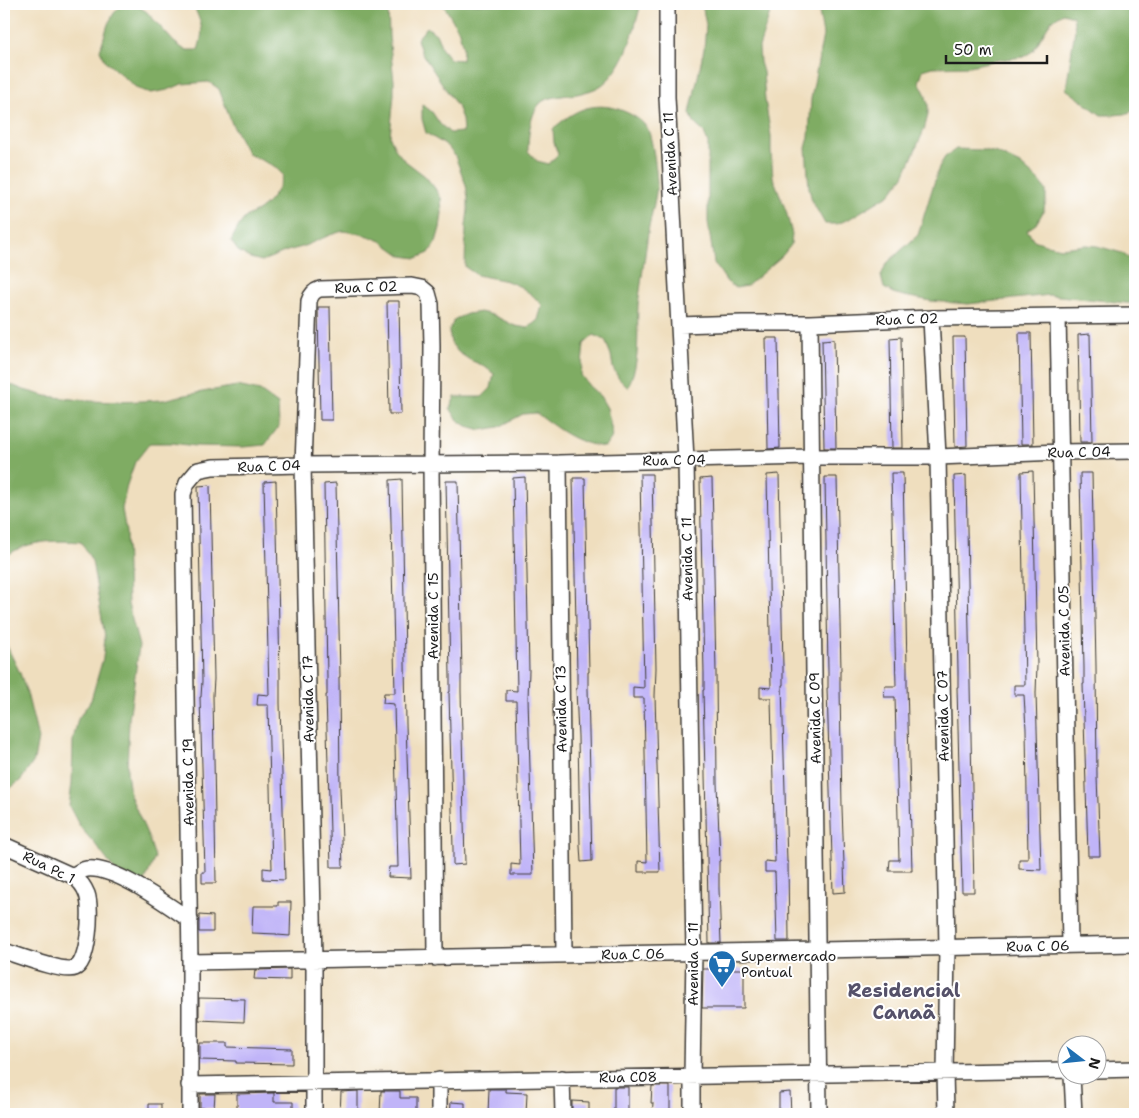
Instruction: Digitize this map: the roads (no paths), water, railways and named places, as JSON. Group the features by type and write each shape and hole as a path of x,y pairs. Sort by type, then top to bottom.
{"street":[{"name":"Avenida C 11","path":"667,4 667,97 686,460 694,953 692,1114"},
{"name":"Rua C 02","path":"320,289 412,286"},
{"name":"Avenida C 15","path":"412,286 422,288 428,293 431,304 436,958"},
{"name":"Avenida C 17","path":"314,1114 314,960 303,465 309,301 311,295 320,289"},
{"name":"Rua C 02","path":"679,325 1135,315"},
{"name":"Avenida C 05","path":"1058,316 1070,945"},
{"name":"Avenida C 07","path":"931,318 938,456 947,948 946,1114"},
{"name":"Avenida C 09","path":"810,323 820,1114"},
{"name":"Rua C 04","path":"213,467 559,463 1135,451"},
{"name":"Avenida C 13","path":"559,463 564,955"},
{"name":"Avenida C 19","path":"190,1114 190,920 183,494 187,483 198,470 213,467"},
{"name":"Rua Pc 1","path":"4,845 73,876 82,884 88,896 89,915 88,940 80,964 75,969 68,970 4,951"},
{"path":"73,876 87,869 111,874 131,882 190,920"},
{"name":"Rua C 06","path":"190,962 1135,944"},
{"path":"1106,1070 1135,1069"},
{"name":"Rua C08","path":"189,1085 1056,1070"},
{"path":"562,1078 563,1114"},
{"path":"439,1080 439,1114"},
{"path":"1073,1086 1074,1114"}],"place":[{"name":"Supermercado Pontual","path":"722,988"}],"district":[{"name":"Residencial Canaã","path":"904,1001"}]}
